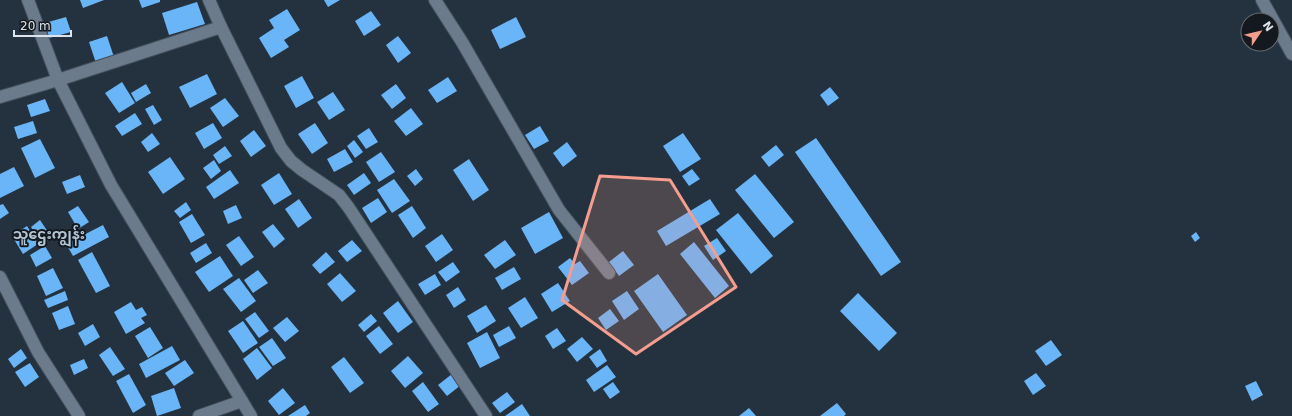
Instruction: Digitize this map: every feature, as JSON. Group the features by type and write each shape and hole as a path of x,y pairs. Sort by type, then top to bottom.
{"street":[{"path":"28,0 58,80 111,185 251,416"},
{"path":"209,0 281,148 291,161 339,195 349,208 486,416"},
{"path":"435,0 462,42 559,210 609,273"},
{"path":"1262,0 1292,54"},
{"path":"0,97 58,80 221,27"},
{"path":"0,277 38,352 79,416"},
{"path":"199,416 242,401"}],"highlighted area":[{"path":"600,176 670,180 736,287 636,354 562,300"}],"building":[{"path":"80,0 104,0 83,8"},
{"path":"139,0 160,0 160,2 142,8"},
{"path":"324,0 340,0 328,7"},
{"path":"197,2 205,24 169,35 162,13"},
{"path":"287,9 300,30 284,40 289,47 271,58 259,38 274,28 269,20"},
{"path":"371,11 381,25 364,36 355,21"},
{"path":"66,17 71,32 49,38 45,23"},
{"path":"516,17 526,37 500,49 491,30"},
{"path":"107,36 114,57 96,63 89,42"},
{"path":"398,36 411,53 398,63 386,45"},
{"path":"207,74 217,94 190,108 179,87"},
{"path":"302,76 314,98 296,108 284,86"},
{"path":"448,77 457,91 437,103 428,90"},
{"path":"122,82 135,103 119,113 105,93"},
{"path":"146,84 151,93 136,102 131,93"},
{"path":"396,84 406,98 392,109 381,95"},
{"path":"830,87 839,98 828,106 820,95"},
{"path":"333,92 345,110 329,120 317,102"},
{"path":"225,98 239,116 223,127 210,108"},
{"path":"45,99 50,111 31,117 27,105"},
{"path":"153,105 162,120 154,125 145,109"},
{"path":"411,108 423,124 406,136 394,121"},
{"path":"135,113 142,124 122,136 115,126"},
{"path":"33,121 37,133 18,139 14,127"},
{"path":"213,123 222,138 204,149 195,133"},
{"path":"315,123 328,143 312,154 298,134"},
{"path":"540,126 549,141 534,149 525,135"},
{"path":"369,128 378,142 366,149 357,136"},
{"path":"254,130 266,146 251,157 240,141"},
{"path":"152,133 160,144 148,152 141,142"},
{"path":"683,133 701,159 680,172 663,146"},
{"path":"816,138 901,262 881,276 795,152"},
{"path":"40,139 55,168 35,178 21,148"},
{"path":"354,140 363,152 355,158 347,146"},
{"path":"567,142 577,156 563,167 553,153"},
{"path":"776,145 784,155 769,167 761,157"},
{"path":"225,146 232,156 219,164 213,155"},
{"path":"345,149 353,162 334,172 327,159"},
{"path":"381,152 395,172 379,182 366,162"},
{"path":"170,157 185,179 163,194 148,172"},
{"path":"469,159 489,190 473,201 453,170"},
{"path":"214,160 221,171 211,179 203,168"},
{"path":"14,167 24,186 0,198 0,174"},
{"path":"416,169 423,179 415,186 407,176"},
{"path":"692,169 700,179 689,186 682,176"},
{"path":"230,170 239,183 214,199 206,187"},
{"path":"279,173 292,194 274,205 261,185"},
{"path":"364,173 371,183 354,195 347,185"},
{"path":"755,174 794,222 774,238 735,190"},
{"path":"80,175 85,187 67,194 62,182"},
{"path":"394,179 410,201 392,213 377,190"},
{"path":"378,198 387,212 371,223 362,208"},
{"path":"299,199 312,218 298,228 285,209"},
{"path":"710,199 720,214 666,246 657,231"},
{"path":"186,202 191,210 180,218 174,211"},
{"path":"3,204 9,213 0,219 0,205"},
{"path":"236,205 242,218 228,224 223,211"},
{"path":"78,206 89,222 78,229 68,212"},
{"path":"412,206 426,228 413,238 398,215"},
{"path":"549,212 563,238 535,254 521,228"},
{"path":"738,213 773,256 751,274 716,230"},
{"path":"192,214 205,235 191,243 179,222"},
{"path":"40,220 52,238 42,245 31,227"},
{"path":"273,224 285,239 274,248 262,232"},
{"path":"103,225 109,237 73,256 66,244"},
{"path":"27,226 38,244 23,254 12,236"},
{"path":"1196,232 1200,238 1195,242 1191,236"},
{"path":"442,234 453,250 436,262 425,246"},
{"path":"239,236 254,257 241,266 226,245"},
{"path":"717,238 726,251 713,260 704,246"},
{"path":"352,240 362,251 347,262 338,251"},
{"path":"505,240 516,255 495,269 484,255"},
{"path":"694,242 729,286 715,298 680,254"},
{"path":"206,243 212,253 196,263 190,253"},
{"path":"45,246 52,258 36,267 30,255"},
{"path":"623,251 634,265 619,276 609,262"},
{"path":"92,252 110,286 96,293 78,260"},
{"path":"326,252 335,262 320,274 312,265"},
{"path":"220,256 233,276 209,292 195,272"},
{"path":"570,258 575,264 580,261 589,273 572,285 558,267"},
{"path":"453,262 460,272 446,282 438,272"},
{"path":"514,267 521,279 502,290 495,278"},
{"path":"53,268 63,288 46,296 37,276"},
{"path":"258,270 268,283 253,293 244,280"},
{"path":"340,273 356,291 342,302 327,284"},
{"path":"435,274 441,285 425,295 418,284"},
{"path":"658,274 687,315 663,332 634,291"},
{"path":"239,278 256,301 241,312 223,289"},
{"path":"558,283 570,301 552,312 541,294"},
{"path":"458,287 466,300 454,308 446,295"},
{"path":"65,291 68,300 48,308 44,300"},
{"path":"627,291 639,309 624,320 612,301"},
{"path":"858,293 897,333 879,351 840,311"},
{"path":"525,297 538,318 521,328 508,308"},
{"path":"398,301 413,322 398,333 383,313"},
{"path":"131,302 136,310 142,307 147,315 141,318 145,323 126,334 114,312"},
{"path":"486,305 496,321 477,333 467,316"},
{"path":"68,306 75,324 59,330 52,313"},
{"path":"610,309 619,321 606,330 598,318"},
{"path":"255,312 269,331 259,338 245,319"},
{"path":"371,314 377,321 364,332 358,325"},
{"path":"287,317 299,331 285,342 273,328"},
{"path":"243,321 258,343 243,353 228,331"},
{"path":"93,324 100,337 85,346 78,333"},
{"path":"379,326 393,344 380,354 366,336"},
{"path":"509,326 516,338 499,347 493,335"},
{"path":"150,327 163,348 148,358 135,336"},
{"path":"557,328 566,341 553,349 545,336"},
{"path":"487,332 500,358 480,368 467,343"},
{"path":"582,337 593,349 577,362 567,349"},
{"path":"272,338 286,358 273,366 259,347"},
{"path":"1051,340 1062,355 1046,366 1035,351"},
{"path":"172,346 180,360 146,378 139,364"},
{"path":"110,347 125,369 113,376 99,355"},
{"path":"257,348 272,368 257,380 243,359"},
{"path":"21,349 27,358 14,368 8,359"},
{"path":"600,349 607,361 597,368 589,357"},
{"path":"408,356 423,373 405,388 391,371"},
{"path":"344,357 364,383 350,393 331,367"},
{"path":"84,359 88,368 74,375 70,365"},
{"path":"185,360 194,373 174,386 165,373"},
{"path":"30,363 39,377 25,387 15,372"},
{"path":"607,365 616,377 594,392 586,380"},
{"path":"1036,373 1046,386 1033,395 1024,381"},
{"path":"129,374 146,405 133,413 116,381"},
{"path":"452,374 461,385 447,396 438,385"},
{"path":"1256,381 1263,395 1252,401 1245,386"},
{"path":"423,382 439,404 428,412 412,391"},
{"path":"613,382 620,392 610,399 603,389"},
{"path":"174,388 181,408 157,416 151,396"},
{"path":"283,388 295,403 279,415 268,401"},
{"path":"507,392 515,402 500,413 492,403"},
{"path":"837,403 846,414 844,416 820,416"},
{"path":"522,404 530,416 505,416"},
{"path":"305,405 310,413 306,416 288,416"},
{"path":"749,408 756,416 739,416"}],"district":[{"name":"သူဌေးကျွန်း","path":"49,234"}]}
